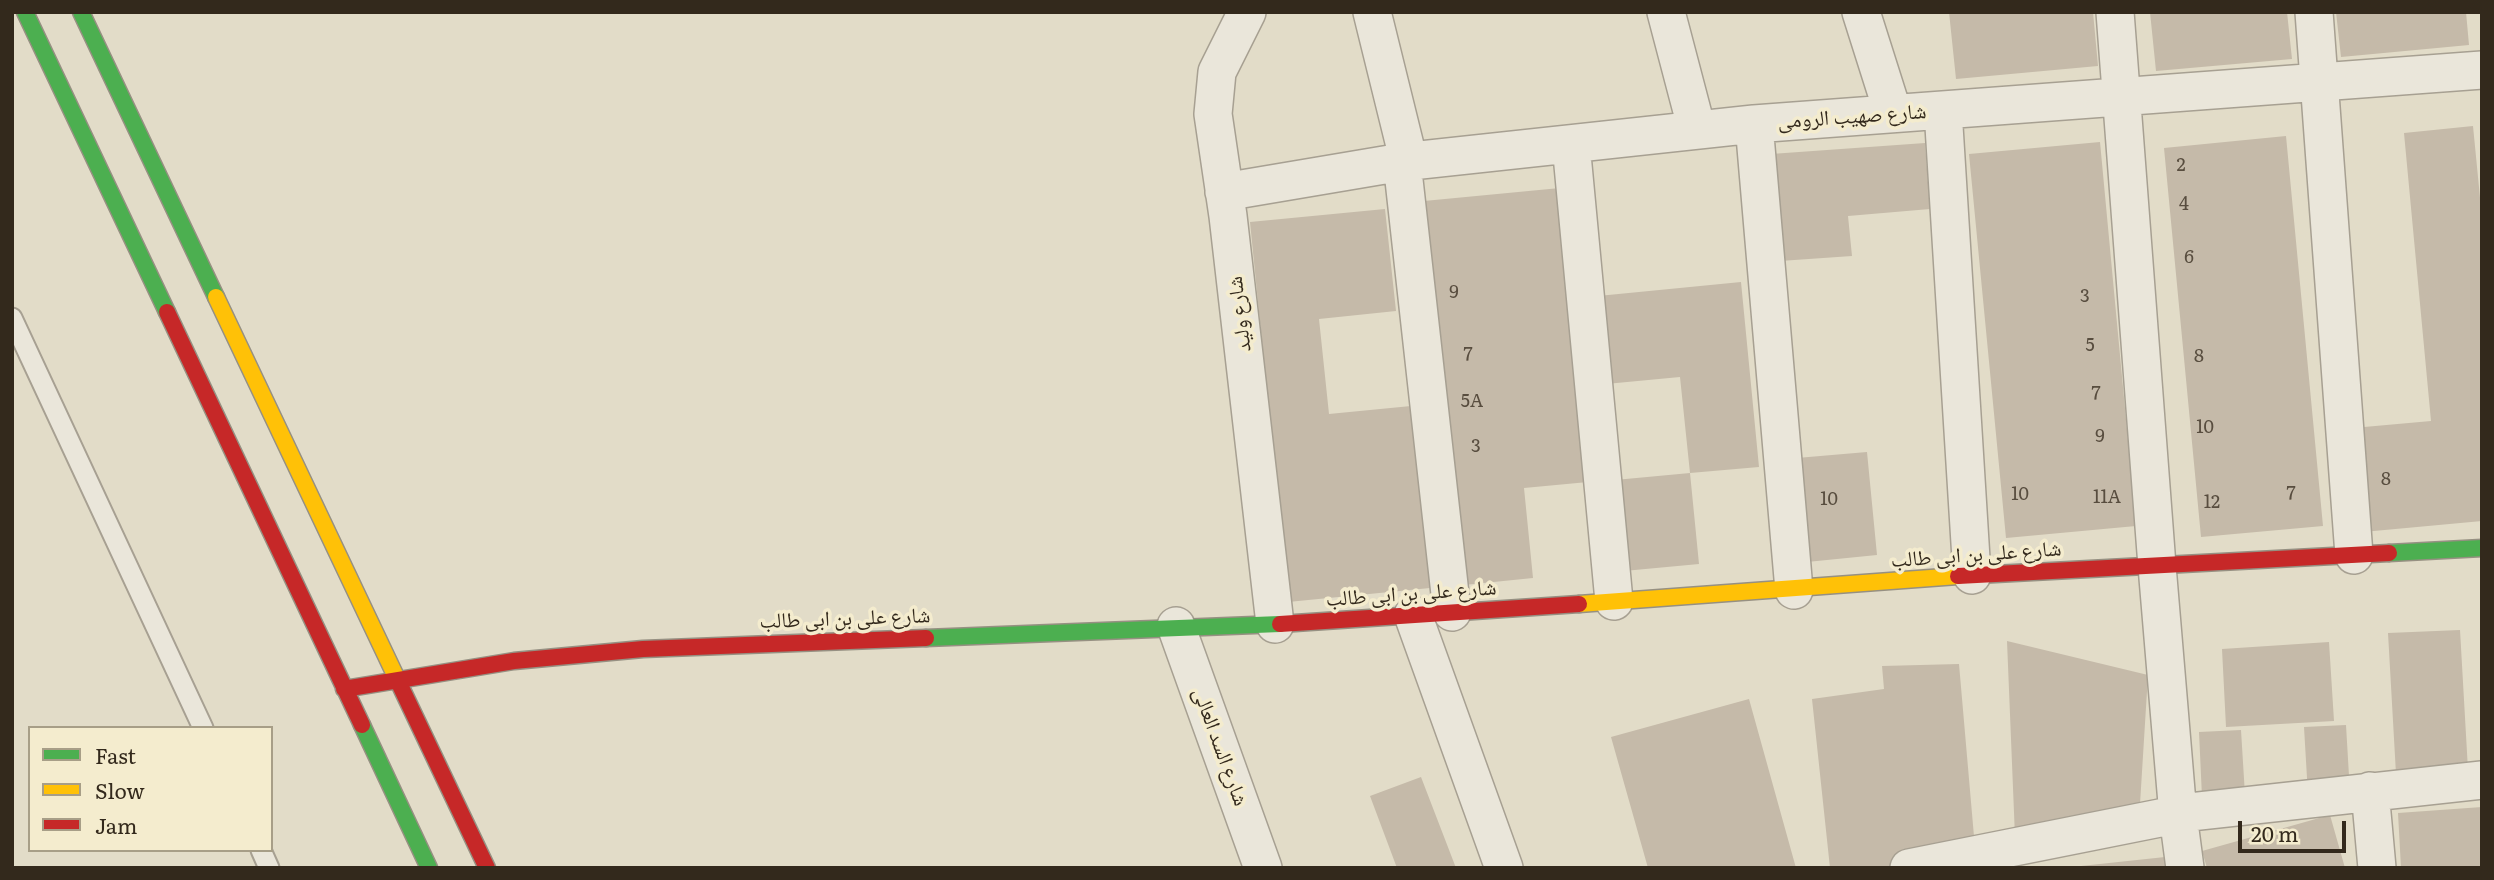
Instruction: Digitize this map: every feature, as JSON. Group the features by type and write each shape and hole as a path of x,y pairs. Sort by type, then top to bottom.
{"street":[{"path":"24,12 429,868"},
{"path":"81,12 487,868"},
{"name":"شارع وليد","path":"1247,12 1217,72 1213,114 1275,624"},
{"path":"1372,12 1406,162 1452,612"},
{"path":"1666,12 1697,130"},
{"path":"1861,12 1893,113"},
{"path":"2115,12 2157,566 2185,868"},
{"path":"2314,12 2354,555"},
{"name":"شارع صهيب الرومى","path":"1224,192 1406,162 1754,124 2482,70"},
{"path":"1943,110 1972,575"},
{"path":"1754,124 1794,590"},
{"path":"1571,144 1614,601"},
{"name":"شارع على بن ابى طالب","path":"344,689 514,661 643,649 1275,624 1794,590 1972,575 2482,548"},
{"path":"1413,615 1504,868"},
{"name":"شارع السد العالى","path":"1176,626 1263,868"},
{"path":"1909,868 1993,859 2178,815 2482,780"},
{"path":"2370,791 2377,868"}],"lane":[{"path":"12,318 203,726"},
{"path":"262,852 269,868"}],"building":[{"path":"1949,12 2093,12 2098,66 1956,79"},
{"path":"2150,12 2287,12 2292,59 2156,71"},
{"path":"2336,12 2466,12 2469,45 2341,57"},
{"path":"2473,126 2482,218 2482,521 2363,532 2353,428 2431,421 2404,133"},
{"path":"2286,136 2323,526 2201,537 2164,148"},
{"path":"2100,142 2136,526 2006,538 1969,154"},
{"path":"1925,143 1930,209 1848,216 1852,256 1780,261 1771,154"},
{"path":"1560,188 1588,482 1524,488 1533,578 1464,585 1424,201"},
{"path":"1385,209 1396,311 1319,319 1329,414 1411,406 1430,588 1288,602 1250,222"},
{"path":"1741,282 1759,467 1690,473 1680,377 1606,384 1598,296"},
{"path":"1867,452 1877,555 1807,562 1797,458"},
{"path":"1690,473 1699,564 1624,571 1615,480"},
{"path":"2460,630 2468,770 2396,774 2388,633"},
{"path":"2007,641 2148,675 2140,804 2015,837"},
{"path":"2329,642 2334,721 2226,727 2222,649"},
{"path":"1959,664 1975,848 1884,868 1830,868 1812,699 1884,689 1882,666"},
{"path":"1749,699 1796,868 1648,868 1611,737"},
{"path":"2346,725 2350,793 2308,795 2304,727"},
{"path":"2241,730 2245,795 2202,797 2199,732"},
{"path":"1421,777 1456,868 1397,868 1370,796"},
{"path":"2482,807 2482,868 2401,868 2398,813"},
{"path":"2330,815 2345,868 2207,868 2202,851"},
{"path":"2165,857 2166,868 2081,868 2081,866"}],"traffic: fast":[{"path":"25,12 167,312"},
{"path":"81,12 216,297"},
{"path":"2389,553 2482,548"},
{"path":"926,638 1280,624"},
{"path":"362,725 429,868"}],"traffic: slow":[{"path":"216,297 398,681"},
{"path":"1579,604 1958,576"}],"traffic: jam":[{"path":"167,312 362,725"},
{"path":"1958,576 2389,553"},
{"path":"1280,624 1579,604"},
{"path":"344,689 514,661 643,649 926,638"},
{"path":"398,681 487,868"}]}
